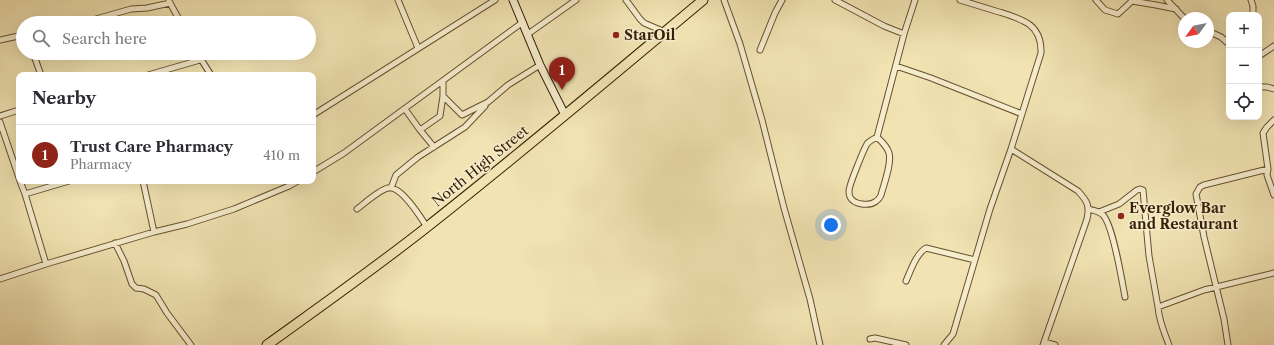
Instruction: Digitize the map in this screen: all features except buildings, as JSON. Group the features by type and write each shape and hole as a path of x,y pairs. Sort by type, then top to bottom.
{"highway":[{"name":"North High Street","path":"267,345 427,227 703,0"}],"main road":[{"path":"513,0 540,65 565,115"}],"street":[{"path":"398,0 418,48"},
{"path":"316,113 494,0"},
{"path":"528,34 576,0"},
{"path":"626,0 640,19 665,32"},
{"path":"724,0 740,44 762,120 784,208 810,299 820,345"},
{"path":"760,50 782,0"},
{"path":"835,0 884,26 904,34"},
{"path":"877,137 884,144 889,153 890,161 881,195 874,203 858,203 853,201 850,197 849,191 867,143 877,137 904,34 915,0"},
{"path":"944,345 953,334 1041,53 1041,42 1038,35 1034,28 1022,19 960,0"},
{"path":"1096,0 1105,10 1118,14 1132,1 1156,4 1176,9"},
{"path":"1167,0 1179,12"},
{"path":"1251,0 1253,12"},
{"path":"108,16 170,2 177,16"},
{"path":"316,170 344,153 523,22"},
{"path":"1214,34 1226,41"},
{"path":"0,40 16,37"},
{"path":"1262,54 1274,46"},
{"path":"36,60 40,72"},
{"path":"158,72 200,60 209,72"},
{"path":"391,188 396,175 418,157 465,127 488,102 508,85 540,65"},
{"path":"896,66 931,78 1022,114"},
{"path":"420,130 440,116 443,96 443,82"},
{"path":"1262,87 1274,89"},
{"path":"443,96 462,115 488,102"},
{"path":"405,109 434,147"},
{"path":"0,116 16,111"},
{"path":"1274,120 1267,126 1263,133 1268,169 1267,175 1274,195"},
{"path":"0,122 16,169"},
{"path":"1011,149 1078,191 1086,200 1089,209 1087,219 1044,343 1055,345"},
{"path":"1228,345 1224,319 1196,199 1197,191 1204,186 1268,169"},
{"path":"21,184 46,264"},
{"path":"25,194 59,184"},
{"path":"144,184 154,232"},
{"path":"0,279 115,243 187,224 234,209 293,184"},
{"path":"357,209 381,191 388,188 395,189 409,202 427,227"},
{"path":"1099,212 1119,204 1137,190 1142,190 1149,256 1160,321 1169,345"},
{"path":"1089,209 1099,212 1104,216 1113,240 1125,297"},
{"path":"115,243 124,261 132,284 136,288 144,289 156,295 167,313 191,345"},
{"path":"906,281 918,256 923,249 926,248 975,260"},
{"path":"1158,306 1216,287 1274,273"},
{"path":"870,338 906,345"}],"place":[{"name":"StarOil","path":"616,35"},
{"name":"Trust Care Pharmacy","path":"562,90"},
{"name":"Everglow Bar and Restaurant","path":"1121,216"}]}
